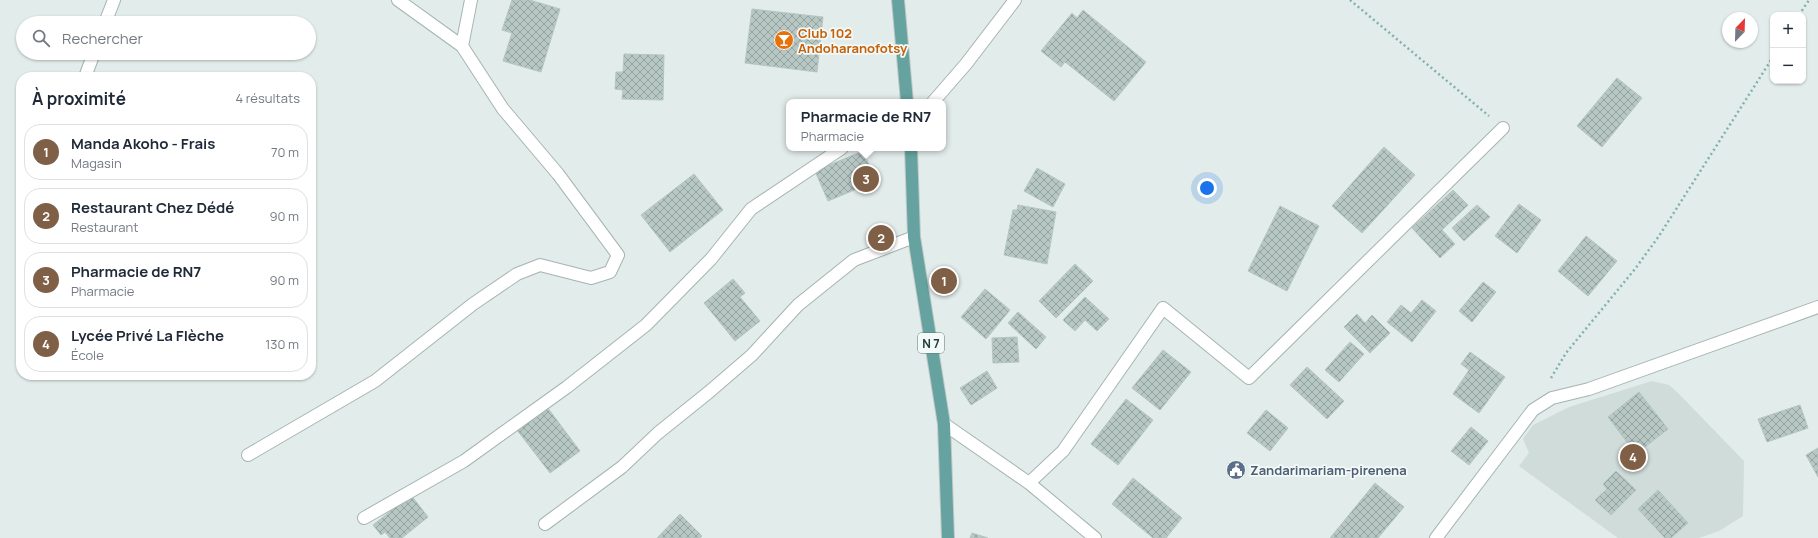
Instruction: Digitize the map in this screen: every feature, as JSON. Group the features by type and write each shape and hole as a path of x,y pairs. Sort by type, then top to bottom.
{"main road":[{"path":"898,0 907,99"},
{"name":"N 7","path":"911,151 914,237 944,424 948,538"}],"street":[{"path":"108,16 114,0"},
{"path":"248,455 375,381 472,304 516,274 540,265 590,278 610,272 618,255 558,174 503,109 462,46 398,0"},
{"path":"462,46 471,0"},
{"path":"936,99 966,64 1015,0"},
{"path":"87,72 91,60"},
{"path":"1028,483 1062,451 1163,308 1250,378 1503,128"},
{"path":"364,518 464,461 567,386 646,325 712,259 751,210 838,151"},
{"path":"545,524 622,467 658,433 709,392 752,354 798,305 854,260 914,237"},
{"path":"1436,538 1533,410 1552,398 1589,389 1818,307"},
{"path":"944,424 1028,483 1095,538"}],"path":[{"path":"1350,0 1503,128"},
{"path":"1801,12 1810,0"},
{"path":"1533,410 1566,353 1635,269 1659,236 1770,62"}],"shaded area":[{"path":"1652,381 1669,385 1744,461 1743,516 1719,531 1699,538 1618,538 1519,466 1529,453 1523,439 1533,425 1569,407"}],"building":[{"path":"512,0 530,0 560,9 541,72 503,61 512,33 502,30"},
{"name":"Club 102 Andoharanofotsy","path":"752,9 823,17 817,72 745,63"},
{"path":"1083,10 1146,62 1114,101 1065,62 1061,67 1041,51 1072,13 1077,18"},
{"path":"624,54 664,55 663,100 622,99 623,90 615,89 616,72 623,72"},
{"path":"1617,78 1642,98 1602,147 1577,126"},
{"path":"1384,147 1415,175 1362,233 1332,206"},
{"path":"863,151 876,181 828,201 815,171"},
{"path":"1037,168 1065,184 1053,207 1024,191"},
{"path":"694,174 723,210 670,252 641,215"},
{"path":"1453,190 1468,205 1442,230 1455,244 1440,258 1412,228"},
{"path":"1519,204 1541,220 1517,253 1495,236"},
{"path":"1018,205 1056,212 1047,264 1004,255 1013,210 1017,210"},
{"path":"1477,205 1490,217 1464,241 1452,228"},
{"path":"1280,206 1319,226 1287,291 1248,271"},
{"path":"1586,236 1617,261 1588,296 1558,271"},
{"path":"1075,264 1093,281 1056,318 1039,301"},
{"path":"733,279 745,293 740,297 760,321 735,341 704,303"},
{"path":"1483,282 1496,292 1472,322 1459,311"},
{"path":"985,289 1010,310 986,339 961,317"},
{"path":"1085,297 1109,319 1097,331 1085,320 1075,331 1063,320"},
{"path":"1422,300 1436,311 1412,342 1387,322 1401,305 1411,313"},
{"path":"1018,312 1046,337 1036,349 1008,323"},
{"path":"1357,314 1365,323 1372,315 1390,333 1370,353 1344,327"},
{"path":"1017,337 1019,362 993,363 992,338"},
{"path":"1350,342 1364,354 1339,382 1325,370"},
{"path":"1163,350 1191,372 1160,410 1132,388"},
{"path":"1470,352 1505,377 1479,413 1453,394 1469,370 1461,364"},
{"path":"1307,367 1344,401 1327,419 1290,385"},
{"path":"987,371 997,388 971,405 960,388"},
{"path":"1639,392 1668,429 1636,454 1608,417"},
{"path":"1126,399 1153,420 1118,465 1091,444"},
{"path":"1800,405 1808,428 1767,442 1758,419"},
{"path":"547,407 580,451 550,473 517,430"},
{"path":"1266,410 1288,428 1270,451 1247,433"},
{"path":"1471,427 1488,441 1469,465 1451,451"},
{"path":"1818,448 1818,477 1806,455"},
{"path":"1616,471 1636,490 1611,515 1595,500 1607,489 1603,484"},
{"path":"1133,478 1182,518 1166,538 1153,538 1112,504"},
{"path":"1375,483 1404,507 1378,538 1330,538"},
{"path":"1658,490 1688,523 1671,538 1665,538 1638,509"},
{"path":"411,495 428,517 402,538 390,538 385,532 381,535 373,525"},
{"path":"680,514 702,536 700,538 657,538"},
{"path":"972,533 988,538 970,538"}],"place":[{"name":"Club 102 Andoharanofotsy","path":"784,40"},
{"name":"Pharmacie de RN7","path":"866,179"},
{"name":"Restaurant Chez Dédé","path":"881,238"},
{"name":"Manda Akoho - Frais","path":"944,281"},
{"name":"Lycée Privé La Flèche","path":"1633,457"},
{"name":"Zandarimariam-pirenena","path":"1236,470"}]}
